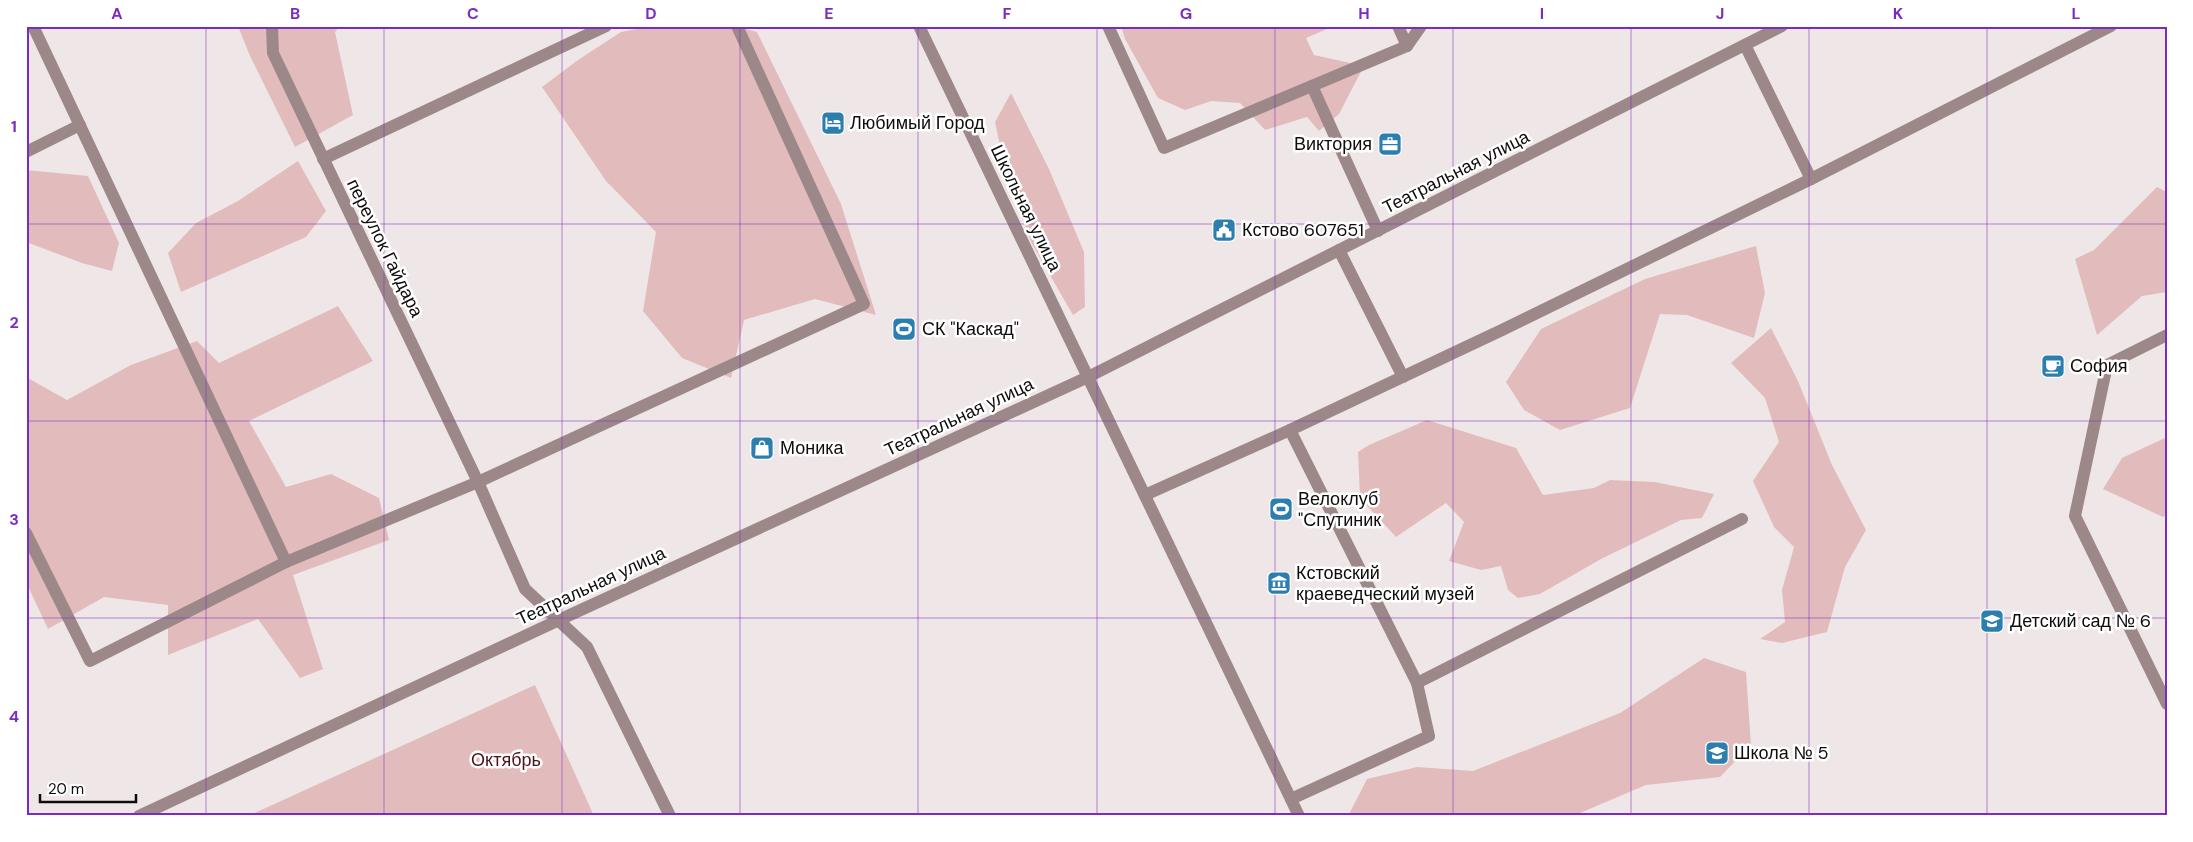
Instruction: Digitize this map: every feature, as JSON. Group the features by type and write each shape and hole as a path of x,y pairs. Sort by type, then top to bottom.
{"street":[{"path":"34,26 286,562"},
{"name":"переулок Гайдара","path":"272,26 272,54 478,482 525,588 587,647 670,816"},
{"path":"323,159 606,26"},
{"path":"26,533 90,660 286,562 478,482 864,304 737,26"},
{"name":"Школьная улица","path":"919,26 1299,816"},
{"path":"1108,26 1164,148 1407,46 1421,26"},
{"path":"1398,26 1407,46"},
{"name":"Театральная улица","path":"139,816 559,620 1088,377 1782,26"},
{"path":"1145,495 1403,377 1811,179 2111,26"},
{"path":"1745,45 1811,179"},
{"path":"1312,86 1378,231"},
{"path":"26,152 80,125"},
{"path":"1339,250 1403,377"},
{"path":"2167,335 2107,365 2075,516 2167,704"},
{"path":"1290,430 1417,683 1429,736 1291,799"},
{"path":"1417,683 1742,519"}],"green space":[{"path":"238,26 340,26 335,32 353,115 295,147 250,56"},
{"path":"652,26 735,26 757,32 841,204 876,315 815,299 744,320 731,378 682,358 643,311 656,232 606,181 542,87 578,60 621,32"},
{"path":"1121,26 1334,26 1306,38 1314,55 1364,66 1339,114 1319,131 1307,117 1265,130 1240,103 1211,101 1185,110 1158,98 1125,39"},
{"path":"1011,93 1049,169 1084,252 1085,307 1073,315 1032,244 1007,179 995,122"},
{"path":"298,161 326,211 306,237 181,292 168,253 196,223 238,201"},
{"path":"26,170 88,176 119,243 112,271 82,263 26,242"},
{"path":"2157,187 2167,192 2167,292 2142,296 2097,335 2075,259 2094,250"},
{"path":"1756,246 1765,293 1754,338 1687,315 1660,314 1630,408 1560,430 1524,410 1506,382 1541,329 1645,279"},
{"path":"338,306 373,361 249,421 286,487 331,474 379,498 389,540 293,575 323,669 300,678 258,619 168,655 168,605 104,597 48,629 26,582 26,377 67,400 131,365 197,341 219,363"},
{"path":"1771,328 1798,381 1832,465 1866,530 1845,567 1827,632 1782,643 1760,639 1785,622 1782,590 1794,547 1774,527 1753,481 1779,442 1765,398 1731,363"},
{"path":"1427,420 1516,448 1543,495 1594,488 1610,480 1655,482 1714,494 1702,518 1681,520 1601,559 1540,594 1518,598 1508,590 1501,566 1481,570 1449,561 1464,522 1446,503 1396,537 1360,498 1358,452 1369,445"},
{"path":"2167,437 2167,514 2163,517 2103,489 2122,458"},
{"path":"1704,658 1746,672 1751,745 1720,777 1646,785 1573,816 1348,816 1367,779 1417,767 1473,771 1620,713"},
{"name":"Октябрь","path":"535,685 594,816 248,816"}],"place":[{"name":"Любимый Город","path":"833,123"},
{"name":"Виктория","path":"1390,144"},
{"name":"Кстово 607651","path":"1224,230"},
{"name":"СК \"Каскад\"","path":"904,329"},
{"name":"София","path":"2053,366"},
{"name":"Моника","path":"762,448"},
{"name":"Велоклуб \"Спутиник","path":"1281,509"},
{"name":"Кстовский краеведческий музей","path":"1279,583"},
{"name":"Детский сад № 6","path":"1992,621"},
{"name":"Школа № 5","path":"1717,753"}]}
